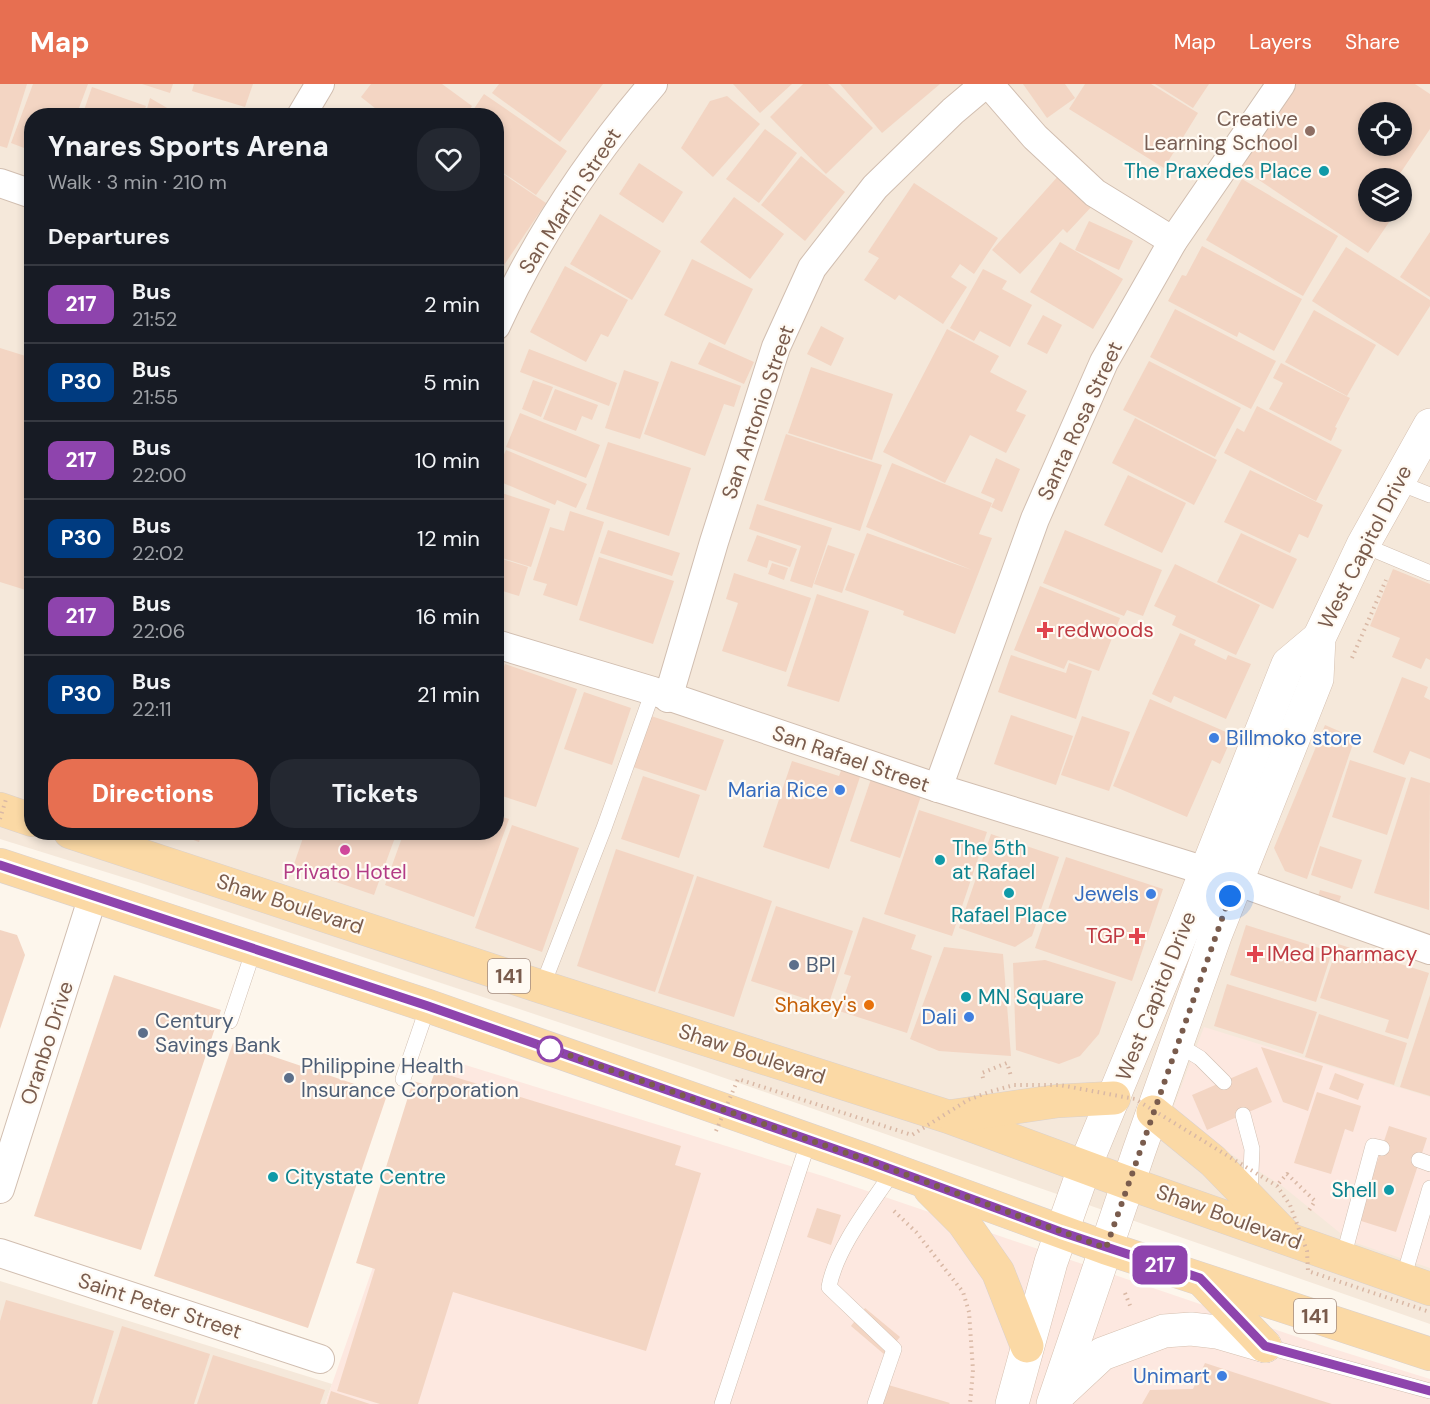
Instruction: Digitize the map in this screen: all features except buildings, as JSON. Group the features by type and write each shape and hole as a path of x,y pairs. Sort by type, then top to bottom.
{"main road":[{"path":"4,803 24,815"},
{"name":"Shaw Boulevard","path":"94,840 542,987 949,1117 1128,1183 1298,1226 1343,1258 1416,1284"},
{"name":"141","path":"0,865 428,1006 809,1140 1106,1248 1430,1354"},
{"path":"949,1117 1058,1101 1114,1098"},
{"path":"1153,1112 1214,1161 1263,1192 1298,1226"},
{"path":"908,1176 963,1222 998,1272 1027,1346"},
{"path":"1200,1278 1265,1346"}],"street":[{"path":"306,108 320,84"},
{"name":"San Martin Street","path":"504,309 552,222 622,119 653,84"},
{"path":"987,84 1035,137 1095,193 1173,241"},
{"name":"San Antonio Street","path":"661,694 714,542 776,346 812,268 875,187 953,111 987,84"},
{"name":"Santa Rosa Street","path":"938,788 1035,519 1104,362 1173,241 1281,84"},
{"path":"0,183 24,191"},
{"name":"West Capitol Drive","path":"1054,1401 1177,1044 1221,876 1288,664 1319,638 1363,545 1430,424"},
{"name":"San Rafael Street","path":"504,646 661,694 938,788 1221,876 1430,950"},
{"name":"West Capitol Drive","path":"1012,1404 1061,1232 1085,1166 1114,1098 1221,876"},
{"name":"Oranbo Drive","path":"0,1189 93,896"},
{"name":"Saint Peter Street","path":"0,1253 320,1359"},
{"path":"1054,1401 1102,1354 1164,1331 1191,1329 1217,1332 1265,1346"}],"lane":[{"path":"1396,482 1430,495"},
{"path":"1363,545 1430,573"},
{"path":"542,987 604,828 661,694"},
{"path":"230,1021 255,949"},
{"path":"403,1079 428,1006"},
{"path":"1177,1044 1200,1058 1224,1082"},
{"path":"1243,1114 1263,1192"},
{"path":"723,1404 809,1140"},
{"path":"1343,1258 1373,1146 1382,1148"},
{"path":"875,1404 894,1349 829,1287 832,1270 876,1197 908,1176"},
{"path":"1416,1284 1430,1188"},
{"path":"1265,1346 1430,1391"}],"path":[{"path":"0,819 4,803"},
{"path":"982,1073 1007,1063 1014,1085"},
{"path":"716,1131 738,1079 912,1135 968,1100 1014,1085 1060,1085 1135,1100 1263,1192 1290,1205 1307,1251 1308,1271 1430,1312"},
{"path":"1263,1192 1287,1174 1315,1201 1298,1226"},
{"path":"876,1197 916,1232 963,1292 969,1312 973,1370 970,1404"}],"shaded area":[{"path":"0,84 1430,84 1430,1324 693,1067 138,882 0,839"},
{"path":"1204,1027 1430,1097 1430,1268 1350,1241 1281,1185 1170,1116"},
{"path":"446,1059 826,1177 1318,1344 1430,1379 1430,1404 325,1404"},
{"path":"0,1281 332,1384 325,1404 0,1404"}],"bus line":[{"name":"217","path":"0,865 428,1006 869,1161 1106,1248 1200,1278 1265,1346 1430,1391"}],"place":[{"name":"Creative Learning School","path":"1310,131"},
{"name":"The Praxedes Place","path":"1324,171"},
{"name":"redwoods","path":"1045,630"},
{"name":"Billmoko store","path":"1214,738"},
{"name":"Maria Rice","path":"840,790"},
{"name":"Privato Hotel","path":"345,850"},
{"name":"The 5th at Rafael","path":"940,860"},
{"name":"Rafael Place","path":"1009,893"},
{"name":"Jewels","path":"1151,894"},
{"name":"TGP","path":"1137,936"},
{"name":"IMed Pharmacy","path":"1255,954"},
{"name":"BPI","path":"794,965"},
{"name":"MN Square","path":"966,997"},
{"name":"Shakey's","path":"869,1005"},
{"name":"Dali","path":"969,1017"},
{"name":"Century Savings Bank","path":"143,1033"},
{"name":"Philippine Health Insurance Corporation","path":"289,1078"},
{"name":"Citystate Centre","path":"273,1177"},
{"name":"Shell","path":"1389,1190"},
{"name":"Unimart","path":"1222,1376"}],"route":[{"path":"550,1049 540,1045 869,1161 1106,1248 1230,896"}]}
